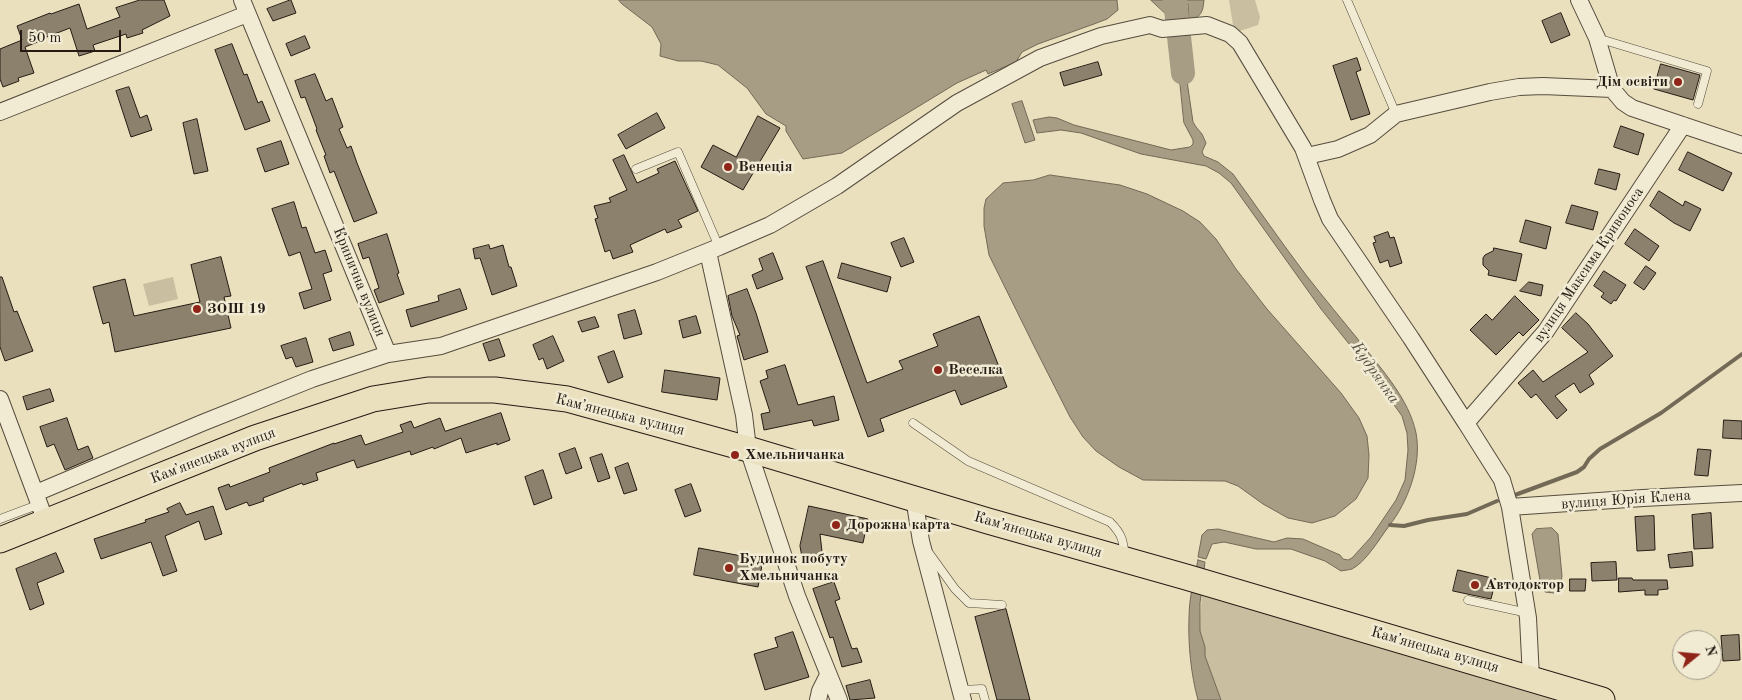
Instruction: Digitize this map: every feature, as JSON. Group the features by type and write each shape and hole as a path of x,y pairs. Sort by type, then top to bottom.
{"main road":[{"name":"Камʼянецька вулиця","path":"0,540 41,506 373,399 428,390 495,390 567,399 748,448 1602,700"}],"street":[{"path":"1579,0 1597,38 1612,89 1623,102 1632,108 1742,145"},
{"path":"0,112 245,7"},
{"name":"Кринична вулиця","path":"41,506 202,423 312,379 388,354 245,7"},
{"path":"388,354 441,346 657,272 770,225 831,190 958,103 1040,58 1101,36 1150,25 1162,29 1207,25 1230,34 1240,43 1261,75 1271,96 1307,156 1330,219 1411,338 1502,480 1510,507 1528,613 1531,678"},
{"path":"1307,156 1338,148 1370,135 1396,114 1490,92 1519,87 1542,86 1612,89"},
{"name":"вулиця Максима Кривоноса","path":"1466,422 1546,331 1683,125"},
{"path":"713,250 744,415 748,448 797,596 828,675 840,700"},
{"path":"0,399 41,506"},
{"name":"вулиця Юрія Клена","path":"1510,507 1742,493"},
{"path":"914,498 921,541 962,695"},
{"path":"818,700 828,675"}],"lane":[{"path":"1347,0 1396,114"},
{"path":"1597,38 1707,70 1698,104"},
{"path":"636,169 678,152 713,250"},
{"path":"913,423 968,461 1110,522 1119,531 1123,541 1126,560"},
{"path":"0,519 41,506"},
{"path":"921,541 955,589 969,603 1002,605"},
{"path":"1468,600 1528,613"},
{"path":"962,695 982,689 985,700"}],"shaded area":[{"path":"1229,0 1255,0 1260,17 1258,25 1237,32 1233,25"},
{"path":"173,277 178,299 149,306 143,284"},
{"path":"1202,589 1578,700 1221,700 1205,656 1205,647 1200,631"}],"water":[{"path":"619,0 1117,0 1118,10 1107,19 1038,44 1022,52 1016,62 988,74 986,70 957,83 842,153 803,159 786,131 786,126 766,114 747,88 718,65 701,61 678,61 660,56 661,44 652,27"},
{"path":"1151,0 1204,0 1201,13 1189,21 1188,4 1184,5 1185,24 1174,25 1173,17 1167,15"},
{"path":"1176,41 1183,41 1193,122 1206,143 1202,152 1204,156 1218,162 1233,174 1306,275 1386,374 1401,397 1412,420 1416,433 1417,457 1412,482 1396,516 1372,549 1352,569 1341,571 1325,561 1291,549 1256,549 1224,542 1212,544 1206,559 1198,557 1202,535 1207,530 1218,529 1274,542 1287,538 1303,539 1348,560 1371,537 1396,500 1405,480 1408,450 1407,433 1402,416 1362,360 1321,309 1231,183 1219,173 1206,166 1141,154 1081,133 1061,130 1037,133 1033,120 1049,117 1171,150 1190,147 1193,144 1193,140 1184,123"},
{"path":"1022,101 1035,140 1025,143 1012,104"},
{"path":"1050,175 1120,185 1147,194 1183,211 1200,222 1216,239 1236,269 1267,309 1341,393 1359,418 1367,436 1369,455 1368,478 1356,499 1335,516 1312,523 1288,518 1263,504 1238,486 1225,481 1143,480 1119,467 1096,451 1083,437 1070,417 1034,346 989,255 984,226 986,199 1003,183 1033,180"},
{"path":"1552,528 1558,534 1562,576 1560,591 1554,593 1545,592 1541,586 1532,534 1536,529"},
{"path":"1198,560 1205,562 1200,603 1200,631 1205,647 1205,656 1221,700 1198,700 1193,680 1189,611"}],"building":[{"path":"140,0 164,0 170,16 142,30 143,33 127,38 126,34 93,45 95,51 79,56 70,28 39,40 25,47 34,73 18,78 19,81 3,87 0,79 0,49 22,40 17,26 79,4 87,29 120,17 116,8"},
{"path":"291,0 296,13 273,21 267,9"},
{"path":"1561,13 1570,35 1551,43 1542,21"},
{"path":"305,36 310,48 291,56 286,44"},
{"path":"232,44 244,75 247,74 258,103 262,101 270,121 245,130 215,50"},
{"path":"1357,58 1361,70 1356,72 1370,114 1351,120 1333,66"},
{"path":"1098,62 1102,75 1064,86 1060,73"},
{"name":"Дім освіти","path":"1661,64 1700,75 1693,100 1654,89"},
{"path":"315,74 326,101 332,98 343,127 339,129 347,148 351,146 377,213 354,222 334,171 330,173 324,156 326,155 305,97 301,98 295,81"},
{"path":"129,87 140,118 147,115 152,130 131,137 116,91"},
{"path":"657,113 665,128 626,149 618,135"},
{"path":"758,116 780,128 743,190 701,167 713,145 736,157"},
{"path":"197,119 208,171 194,174 183,123"},
{"path":"1621,126 1644,134 1638,155 1614,147"},
{"path":"281,141 289,164 265,172 257,149"},
{"path":"1688,152 1732,173 1723,191 1679,170"},
{"path":"624,155 637,183 659,173 657,169 675,161 698,211 678,220 682,227 667,233 665,229 630,245 633,252 613,259 610,250 605,252 595,219 598,218 594,206 611,202 609,198 627,190 613,160"},
{"path":"1599,169 1620,174 1616,190 1595,184"},
{"path":"1659,191 1683,206 1685,201 1701,209 1690,231 1674,223 1650,206"},
{"path":"294,202 302,228 306,227 315,253 325,250 332,271 323,274 331,300 304,309 299,293 312,289 300,252 289,256 272,209"},
{"path":"1572,205 1598,212 1593,230 1566,223"},
{"path":"1526,220 1551,227 1546,249 1520,242"},
{"path":"1635,229 1659,246 1649,261 1625,244"},
{"path":"1388,232 1390,238 1394,237 1402,263 1390,267 1388,260 1380,263 1373,243 1376,242 1374,237"},
{"path":"387,234 404,294 379,303 374,290 379,288 369,257 363,259 358,244"},
{"path":"904,238 914,262 901,267 891,243"},
{"path":"489,245 490,249 503,245 517,286 492,295 480,258 475,259 473,249"},
{"path":"1494,248 1522,254 1516,281 1488,275 1489,271 1483,265 1483,258 1493,251"},
{"path":"773,253 783,279 757,289 752,275 763,270 759,259"},
{"name":"ЗОШ 19","path":"221,257 231,296 224,297 231,328 115,352 109,322 103,324 93,287 125,279 134,316 200,302 191,265"},
{"path":"823,261 867,383 903,369 899,361 938,346 933,334 979,316 1007,387 961,405 955,390 880,419 884,431 868,437 806,267"},
{"path":"842,263 891,277 887,292 838,278"},
{"path":"1646,266 1656,273 1644,290 1634,283"},
{"path":"1604,271 1626,285 1616,301 1614,300 1611,304 1601,297 1604,293 1594,286"},
{"path":"0,277 2,277 14,312 17,311 33,351 5,361 0,347"},
{"path":"1529,282 1543,285 1541,296 1520,291"},
{"path":"460,289 467,309 411,327 406,310 439,301 438,296"},
{"path":"747,289 768,352 744,360 737,336 740,335 732,316 728,296"},
{"path":"1515,296 1539,320 1523,336 1519,332 1496,355 1470,330 1486,314 1492,320"},
{"path":"635,310 642,334 624,339 618,315"},
{"path":"1576,313 1588,324 1613,356 1589,375 1594,384 1580,393 1574,383 1555,396 1567,410 1557,419 1536,394 1531,398 1518,383 1533,370 1543,382 1588,352 1562,328"},
{"path":"696,316 701,333 683,338 679,321"},
{"path":"595,317 599,327 582,332 578,322"},
{"path":"350,332 354,345 333,351 329,339"},
{"path":"553,336 564,361 547,369 543,358 539,360 533,345"},
{"path":"306,338 313,362 296,367 292,357 286,359 281,346"},
{"path":"499,339 505,356 489,361 483,344"},
{"path":"614,351 623,377 608,383 598,357"},
{"path":"785,365 798,405 834,396 839,420 814,426 812,420 764,430 761,414 770,412 760,381 768,378 766,371"},
{"path":"665,370 720,378 717,400 662,392"},
{"path":"50,389 54,401 27,410 23,397"},
{"path":"501,413 510,440 497,445 497,443 466,453 461,438 434,449 433,447 411,455 410,451 357,468 354,460 316,473 318,480 303,485 302,483 263,498 264,501 249,506 247,502 226,510 218,488 229,484 230,487 270,472 269,468 334,443 361,435 365,445 403,432 400,425 411,421 414,428 440,418 445,431"},
{"path":"67,418 78,450 88,446 93,458 65,470 54,444 47,447 40,427"},
{"path":"1724,420 1742,421 1742,439 1723,438"},
{"path":"575,448 582,468 566,474 559,454"},
{"path":"1698,449 1711,450 1708,476 1695,475"},
{"path":"602,454 610,478 598,482 590,458"},
{"path":"628,463 637,490 624,494 615,468"},
{"path":"543,470 552,498 534,505 525,477"},
{"path":"691,484 701,511 685,517 675,490"},
{"path":"180,503 186,515 213,506 222,534 205,540 199,521 165,536 177,571 163,576 151,542 101,559 94,539 146,522 145,520 169,512 167,509"},
{"path":"809,506 868,519 863,543 820,534 823,560 803,563 800,546"},
{"path":"1711,513 1713,548 1694,549 1692,515"},
{"path":"1654,516 1655,550 1637,551 1635,517"},
{"name":"Будинок побуту Хмельничанка","path":"699,548 763,560 758,587 694,575"},
{"path":"1692,552 1693,566 1670,568 1668,555"},
{"path":"56,553 64,572 37,583 44,604 30,610 16,569"},
{"path":"1616,562 1617,580 1592,581 1591,563"},
{"path":"1458,570 1496,579 1491,599 1453,591"},
{"path":"1619,578 1667,580 1668,589 1658,590 1658,595 1645,595 1645,590 1619,592"},
{"path":"1570,579 1586,579 1585,591 1570,591"},
{"path":"834,582 840,599 835,601 852,649 857,648 862,662 842,667 833,637 830,638 813,589"},
{"path":"1006,609 1030,700 997,700 975,617"},
{"path":"793,632 809,677 765,690 754,654 778,647 775,638"},
{"path":"1739,635 1740,660 1723,661 1722,636"},
{"path":"870,680 875,698 850,700 846,686"}],"waterway":[{"name":"Кудрянка","path":"1175,0 1183,73"},
{"path":"1515,495 1577,472 1600,449 1661,413 1742,354"},
{"path":"1390,525 1404,526 1467,514 1497,501"}],"place":[{"name":"Дім освіти","path":"1678,82"},
{"name":"Венеція","path":"728,167"},
{"name":"ЗОШ 19","path":"197,309"},
{"name":"Веселка","path":"938,370"},
{"name":"Хмельничанка","path":"735,455"},
{"name":"Дорожна карта","path":"836,525"},
{"name":"Будинок побуту Хмельничанка","path":"729,568"},
{"name":"Автодоктор","path":"1475,585"}]}
